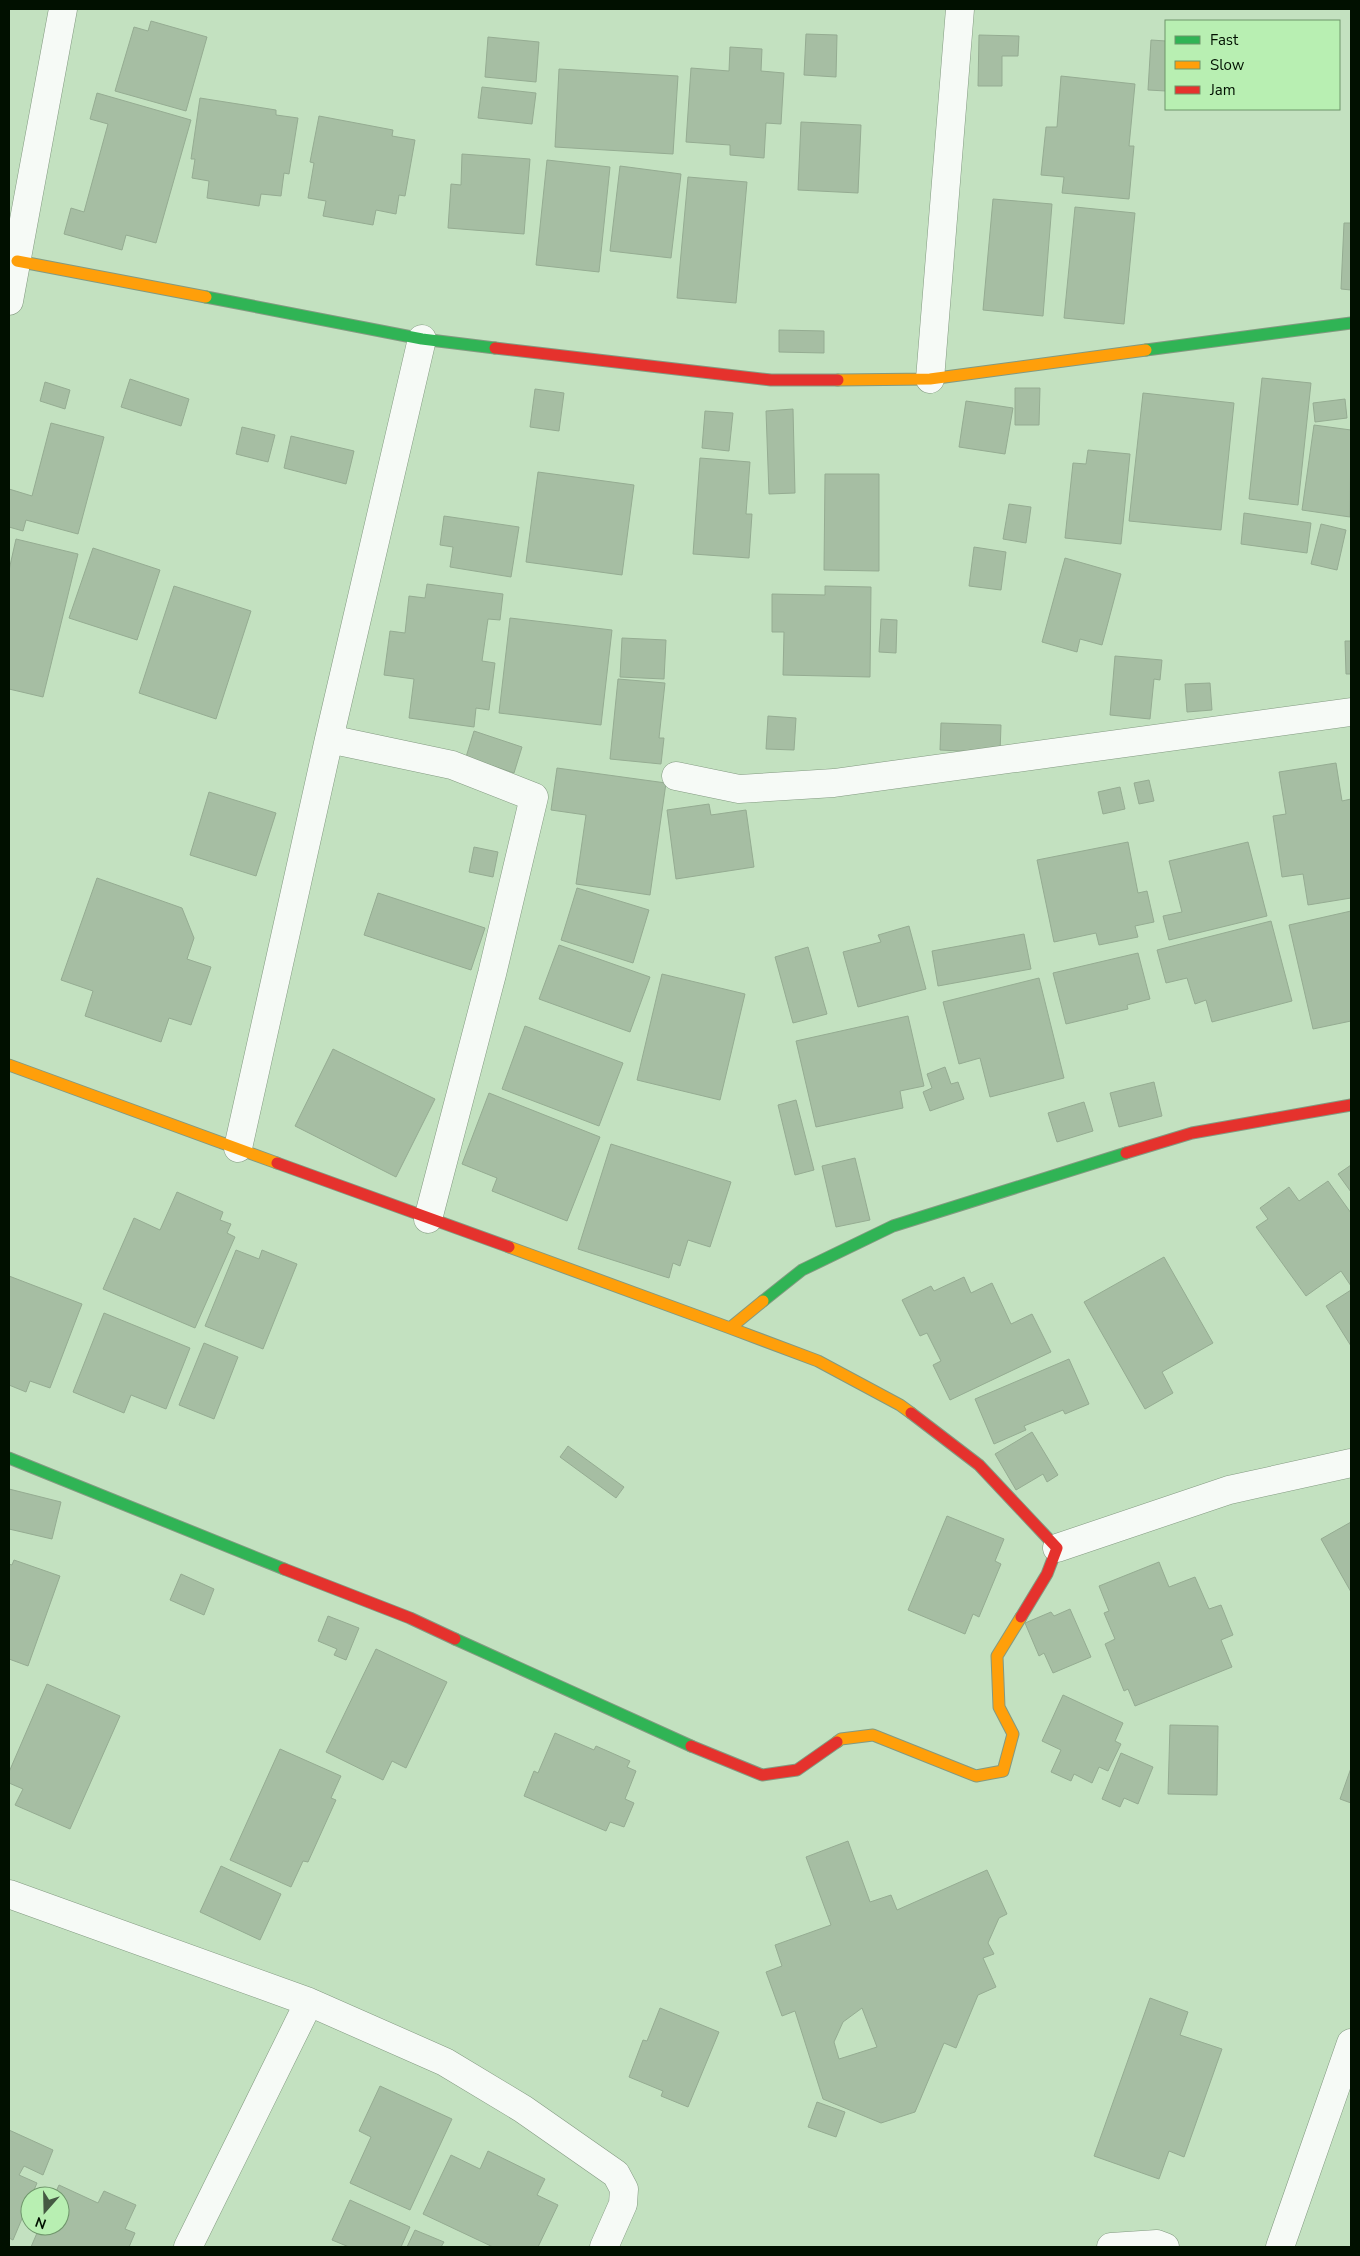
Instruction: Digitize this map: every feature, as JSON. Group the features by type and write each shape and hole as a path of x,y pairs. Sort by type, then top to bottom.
{"street":[{"path":"9,301 63,9"},
{"path":"930,379 960,9"},
{"path":"17,261 422,339 771,380 930,379 1351,323"},
{"path":"238,1148 329,739 422,339"},
{"path":"676,776 739,789 834,783 1351,712"},
{"path":"329,739 452,764 534,797 492,974 428,1219"},
{"path":"9,1065 818,1361 900,1405 979,1465 1058,1548"},
{"path":"730,1328 802,1270 893,1226 1192,1133 1351,1105"},
{"path":"9,1458 222,1545 410,1618 678,1741 762,1775 797,1770 841,1739 873,1735 976,1776 1003,1771 1012,1734 999,1707 998,1656 1047,1574 1058,1548 1229,1490 1351,1463"},
{"path":"9,1894 309,2002 445,2062 523,2109 616,2174 624,2189 623,2204 604,2247"},
{"path":"188,2247 309,2002"},
{"path":"1280,2247 1351,2047"},
{"path":"1111,2247 1157,2244 1165,2247"}],"building":[{"path":"151,21 207,37 186,111 115,91 134,27 148,31"},
{"path":"806,34 837,35 836,77 804,75"},
{"path":"979,35 1019,36 1018,56 1002,56 1002,86 978,86"},
{"path":"488,37 539,42 536,82 485,77"},
{"path":"1151,40 1165,41 1165,91 1148,90"},
{"path":"730,47 762,49 761,71 784,73 781,124 766,123 764,158 730,155 730,145 686,142 691,68 729,71"},
{"path":"559,69 678,76 673,154 555,147"},
{"path":"1061,76 1135,84 1129,146 1134,146 1129,199 1062,193 1064,177 1041,175 1046,127 1057,127"},
{"path":"482,87 536,93 532,124 478,118"},
{"path":"97,93 191,120 156,243 126,235 122,250 64,234 71,208 84,212 108,124 90,119"},
{"path":"200,98 276,110 276,115 298,118 289,174 284,173 281,196 261,194 259,206 207,198 209,181 192,178 195,159 191,159"},
{"path":"319,116 393,130 392,136 415,140 405,196 399,195 396,214 376,210 373,225 323,216 326,201 308,198 314,163 310,162"},
{"path":"801,122 861,125 858,193 798,190"},
{"path":"462,154 530,159 524,234 448,228 451,184 461,185"},
{"path":"547,160 610,167 599,272 536,265"},
{"path":"620,166 681,174 671,258 610,251"},
{"path":"688,177 747,182 736,303 677,298"},
{"path":"993,199 1052,204 1043,316 983,310"},
{"path":"1075,207 1135,213 1124,324 1064,318"},
{"path":"1344,223 1351,223 1351,290 1341,289"},
{"path":"779,330 824,331 824,353 779,352"},
{"path":"1262,378 1311,383 1298,505 1249,499"},
{"path":"130,379 189,399 181,426 121,407"},
{"path":"45,382 70,390 65,409 40,401"},
{"path":"1015,388 1040,388 1039,425 1015,425"},
{"path":"535,389 564,393 559,431 530,427"},
{"path":"1143,393 1234,403 1221,530 1129,521"},
{"path":"1345,399 1347,418 1315,422 1313,403"},
{"path":"966,401 1013,408 1005,454 959,447"},
{"path":"793,409 795,493 769,494 766,411"},
{"path":"705,411 733,413 729,451 702,448"},
{"path":"51,423 104,437 78,534 26,520 23,531 9,527 9,489 32,496"},
{"path":"1314,425 1351,430 1350,517 1302,510"},
{"path":"242,427 275,435 268,462 236,454"},
{"path":"291,436 354,451 346,484 284,468"},
{"path":"1088,450 1130,454 1121,544 1065,538 1073,463 1086,464"},
{"path":"700,458 750,462 746,514 752,514 749,558 693,554"},
{"path":"538,472 634,485 622,575 526,562"},
{"path":"825,474 879,474 879,571 824,570"},
{"path":"1009,504 1031,507 1026,543 1003,539"},
{"path":"1244,513 1311,523 1307,553 1241,544"},
{"path":"444,516 519,527 511,577 450,567 453,547 440,545"},
{"path":"1321,524 1346,530 1337,570 1311,564"},
{"path":"16,539 78,554 43,697 9,689 9,570"},
{"path":"974,547 1006,552 1001,590 969,586"},
{"path":"93,548 160,570 137,640 69,618"},
{"path":"1065,558 1121,574 1102,645 1080,639 1077,652 1042,642"},
{"path":"427,584 503,594 500,620 488,619 482,661 495,663 489,710 476,708 474,727 409,718 414,679 384,675 390,631 405,633 409,596 425,598"},
{"path":"174,586 251,611 216,719 139,693"},
{"path":"825,586 871,587 870,677 783,675 784,632 772,632 772,594 825,595"},
{"path":"510,618 612,630 601,725 499,713"},
{"path":"881,619 897,620 896,653 879,652"},
{"path":"622,638 666,640 664,679 620,677"},
{"path":"1345,641 1351,641 1351,674 1346,674"},
{"path":"1115,656 1162,660 1160,680 1154,679 1150,719 1110,715"},
{"path":"618,679 665,683 659,738 664,738 661,764 610,759"},
{"path":"1210,683 1212,710 1187,712 1185,684"},
{"path":"768,716 796,718 794,750 766,749"},
{"path":"941,723 1001,725 1000,753 940,750"},
{"path":"474,731 522,747 514,773 466,757"},
{"path":"1336,763 1342,801 1351,799 1351,898 1308,905 1303,874 1282,877 1273,816 1286,814 1279,772"},
{"path":"557,768 666,783 650,895 576,884 586,815 551,810"},
{"path":"1149,780 1154,801 1139,804 1134,783"},
{"path":"1120,787 1125,809 1103,814 1098,792"},
{"path":"209,792 276,813 256,876 190,855"},
{"path":"709,804 711,815 746,810 754,867 676,879 667,810"},
{"path":"1128,842 1138,893 1147,891 1154,922 1135,926 1138,937 1099,945 1096,933 1054,942 1037,860"},
{"path":"1248,842 1267,916 1169,940 1163,916 1182,912 1169,861"},
{"path":"474,847 498,852 493,877 469,872"},
{"path":"97,878 182,908 194,938 187,959 211,967 191,1025 169,1018 161,1042 85,1016 93,991 61,980"},
{"path":"577,888 649,910 633,963 561,940"},
{"path":"378,893 485,928 471,970 364,935"},
{"path":"1351,911 1351,1021 1313,1029 1289,925"},
{"path":"1271,921 1292,1001 1212,1022 1206,1000 1195,1004 1187,978 1166,983 1157,950"},
{"path":"909,926 926,989 858,1007 843,952 881,942 878,935"},
{"path":"1024,934 1031,969 938,986 932,951"},
{"path":"559,945 650,977 630,1032 539,999"},
{"path":"808,947 827,1014 793,1023 775,957"},
{"path":"1138,953 1150,999 1127,1005 1128,1009 1066,1024 1053,973"},
{"path":"662,974 745,994 720,1100 637,1080"},
{"path":"1039,978 1064,1078 990,1097 980,1058 959,1064 943,1002"},
{"path":"908,1016 924,1086 900,1091 903,1108 816,1127 796,1041"},
{"path":"525,1026 623,1063 599,1126 502,1089"},
{"path":"333,1049 435,1099 396,1177 295,1126"},
{"path":"945,1067 951,1084 958,1082 964,1099 930,1111 923,1092 932,1088 927,1074"},
{"path":"1154,1082 1162,1116 1119,1127 1110,1093"},
{"path":"489,1093 600,1137 567,1221 492,1191 497,1178 462,1164"},
{"path":"796,1100 814,1170 795,1175 778,1105"},
{"path":"1084,1102 1093,1131 1057,1142 1048,1113"},
{"path":"611,1144 731,1182 710,1247 688,1240 680,1266 673,1263 669,1278 578,1249"},
{"path":"855,1158 870,1220 836,1227 822,1166"},
{"path":"1351,1165 1351,1192 1338,1174"},
{"path":"1328,1181 1351,1213 1351,1286 1341,1271 1306,1296 1256,1227 1268,1219 1260,1208 1289,1187 1299,1201"},
{"path":"177,1192 223,1212 220,1220 231,1224 227,1233 235,1237 195,1328 103,1289 134,1218 160,1230"},
{"path":"236,1250 259,1259 262,1250 297,1264 263,1349 205,1326"},
{"path":"1164,1257 1213,1343 1162,1372 1173,1393 1145,1409 1084,1302"},
{"path":"9,1276 82,1304 50,1388 30,1381 26,1392 9,1385"},
{"path":"964,1277 971,1293 992,1283 1011,1324 1032,1314 1051,1352 950,1400 933,1365 941,1361 927,1333 920,1336 902,1300 931,1286 934,1291"},
{"path":"1351,1290 1351,1346 1326,1306"},
{"path":"104,1313 190,1348 166,1409 131,1395 124,1413 73,1392"},
{"path":"204,1343 238,1357 214,1419 179,1405"},
{"path":"1069,1359 1089,1404 1065,1414 1063,1410 1024,1426 1026,1430 994,1444 975,1399"},
{"path":"1032,1432 1058,1475 1047,1482 1043,1474 1016,1490 995,1454"},
{"path":"568,1446 624,1487 616,1498 560,1457"},
{"path":"9,1489 61,1502 52,1539 9,1529"},
{"path":"947,1516 1004,1539 995,1561 1001,1564 979,1617 973,1614 965,1634 908,1610"},
{"path":"1351,1522 1351,1592 1321,1539"},
{"path":"14,1560 60,1576 28,1666 9,1659 9,1564 12,1565"},
{"path":"1159,1562 1169,1587 1195,1577 1209,1609 1221,1605 1233,1635 1221,1640 1232,1667 1135,1706 1128,1689 1124,1691 1105,1644 1115,1639 1104,1613 1109,1611 1099,1586"},
{"path":"181,1574 214,1589 204,1615 170,1600"},
{"path":"1070,1609 1091,1657 1053,1673 1044,1653 1039,1656 1025,1623 1051,1612 1054,1616"},
{"path":"328,1616 359,1628 346,1660 334,1655 337,1649 318,1641"},
{"path":"376,1649 447,1682 406,1768 392,1761 383,1780 326,1752"},
{"path":"47,1684 120,1716 70,1829 15,1805 23,1789 9,1783 9,1772"},
{"path":"1063,1695 1123,1723 1115,1741 1121,1744 1108,1771 1099,1767 1092,1783 1074,1774 1071,1781 1051,1772 1061,1750 1042,1741"},
{"path":"1170,1725 1218,1726 1217,1795 1168,1794"},
{"path":"555,1733 594,1750 596,1746 630,1761 627,1767 636,1771 625,1799 634,1803 624,1827 610,1822 606,1831 524,1796 534,1771 538,1773"},
{"path":"280,1749 341,1776 331,1798 336,1800 308,1862 303,1861 291,1887 230,1860"},
{"path":"1121,1753 1153,1767 1138,1804 1124,1798 1120,1807 1102,1799"},
{"path":"1351,1768 1351,1803 1340,1799"},
{"path":"848,1841 870,1902 891,1895 897,1910 987,1870 1007,1914 999,1918 988,1943 994,1954 983,1958 996,1987 978,1995 956,2048 944,2043 915,2112 881,2123 823,2099 795,2011 782,2016 766,1972 782,1966 775,1945 831,1925 806,1857","holes":["862,2008 877,2047 839,2059 834,2042 843,2022"]},
{"path":"221,1866 281,1894 260,1940 200,1912"},
{"path":"1150,1998 1188,2012 1180,2035 1222,2049 1184,2157 1169,2151 1159,2179 1094,2156"},
{"path":"660,2008 719,2032 688,2107 661,2096 663,2091 629,2077 643,2040 647,2041"},
{"path":"380,2086 452,2119 410,2210 350,2183 371,2137 359,2131"},
{"path":"817,2102 845,2112 836,2137 808,2127"},
{"path":"9,2130 53,2150 43,2175 24,2166 19,2175 37,2183 36,2186 20,2186 20,2223 13,2240 9,2238"},
{"path":"488,2151 545,2179 537,2195 558,2205 538,2247 493,2247 423,2214 451,2155 480,2169"},
{"path":"70,2190 98,2203 104,2191 136,2205 125,2229 135,2233 129,2247 31,2247 36,2236 70,2236"},
{"path":"350,2200 410,2227 401,2247 349,2247 332,2240"},
{"path":"415,2230 444,2242 441,2247 407,2247"}],"traffic: fast":[{"path":"206,297 422,339 495,348"},
{"path":"1146,350 1351,323"},
{"path":"763,1301 802,1270 893,1226 1126,1153"},
{"path":"9,1458 284,1569"},
{"path":"455,1639 691,1746"}],"traffic: slow":[{"path":"17,261 206,297"},
{"path":"838,380 930,379 1146,350"},
{"path":"9,1065 277,1163"},
{"path":"509,1247 730,1328 763,1301"},
{"path":"730,1328 818,1361 900,1405 911,1413"},
{"path":"837,1742 841,1739 873,1735 976,1776 1003,1771 1013,1734 999,1707 997,1656 1021,1617"}],"traffic: jam":[{"path":"495,348 771,380 838,380"},
{"path":"1126,1153 1192,1133 1351,1105"},
{"path":"277,1163 509,1247"},
{"path":"911,1413 979,1465 1057,1548 1047,1574 1021,1617"},
{"path":"284,1569 410,1618 455,1639"},
{"path":"691,1746 762,1775 797,1770 837,1742"}]}
